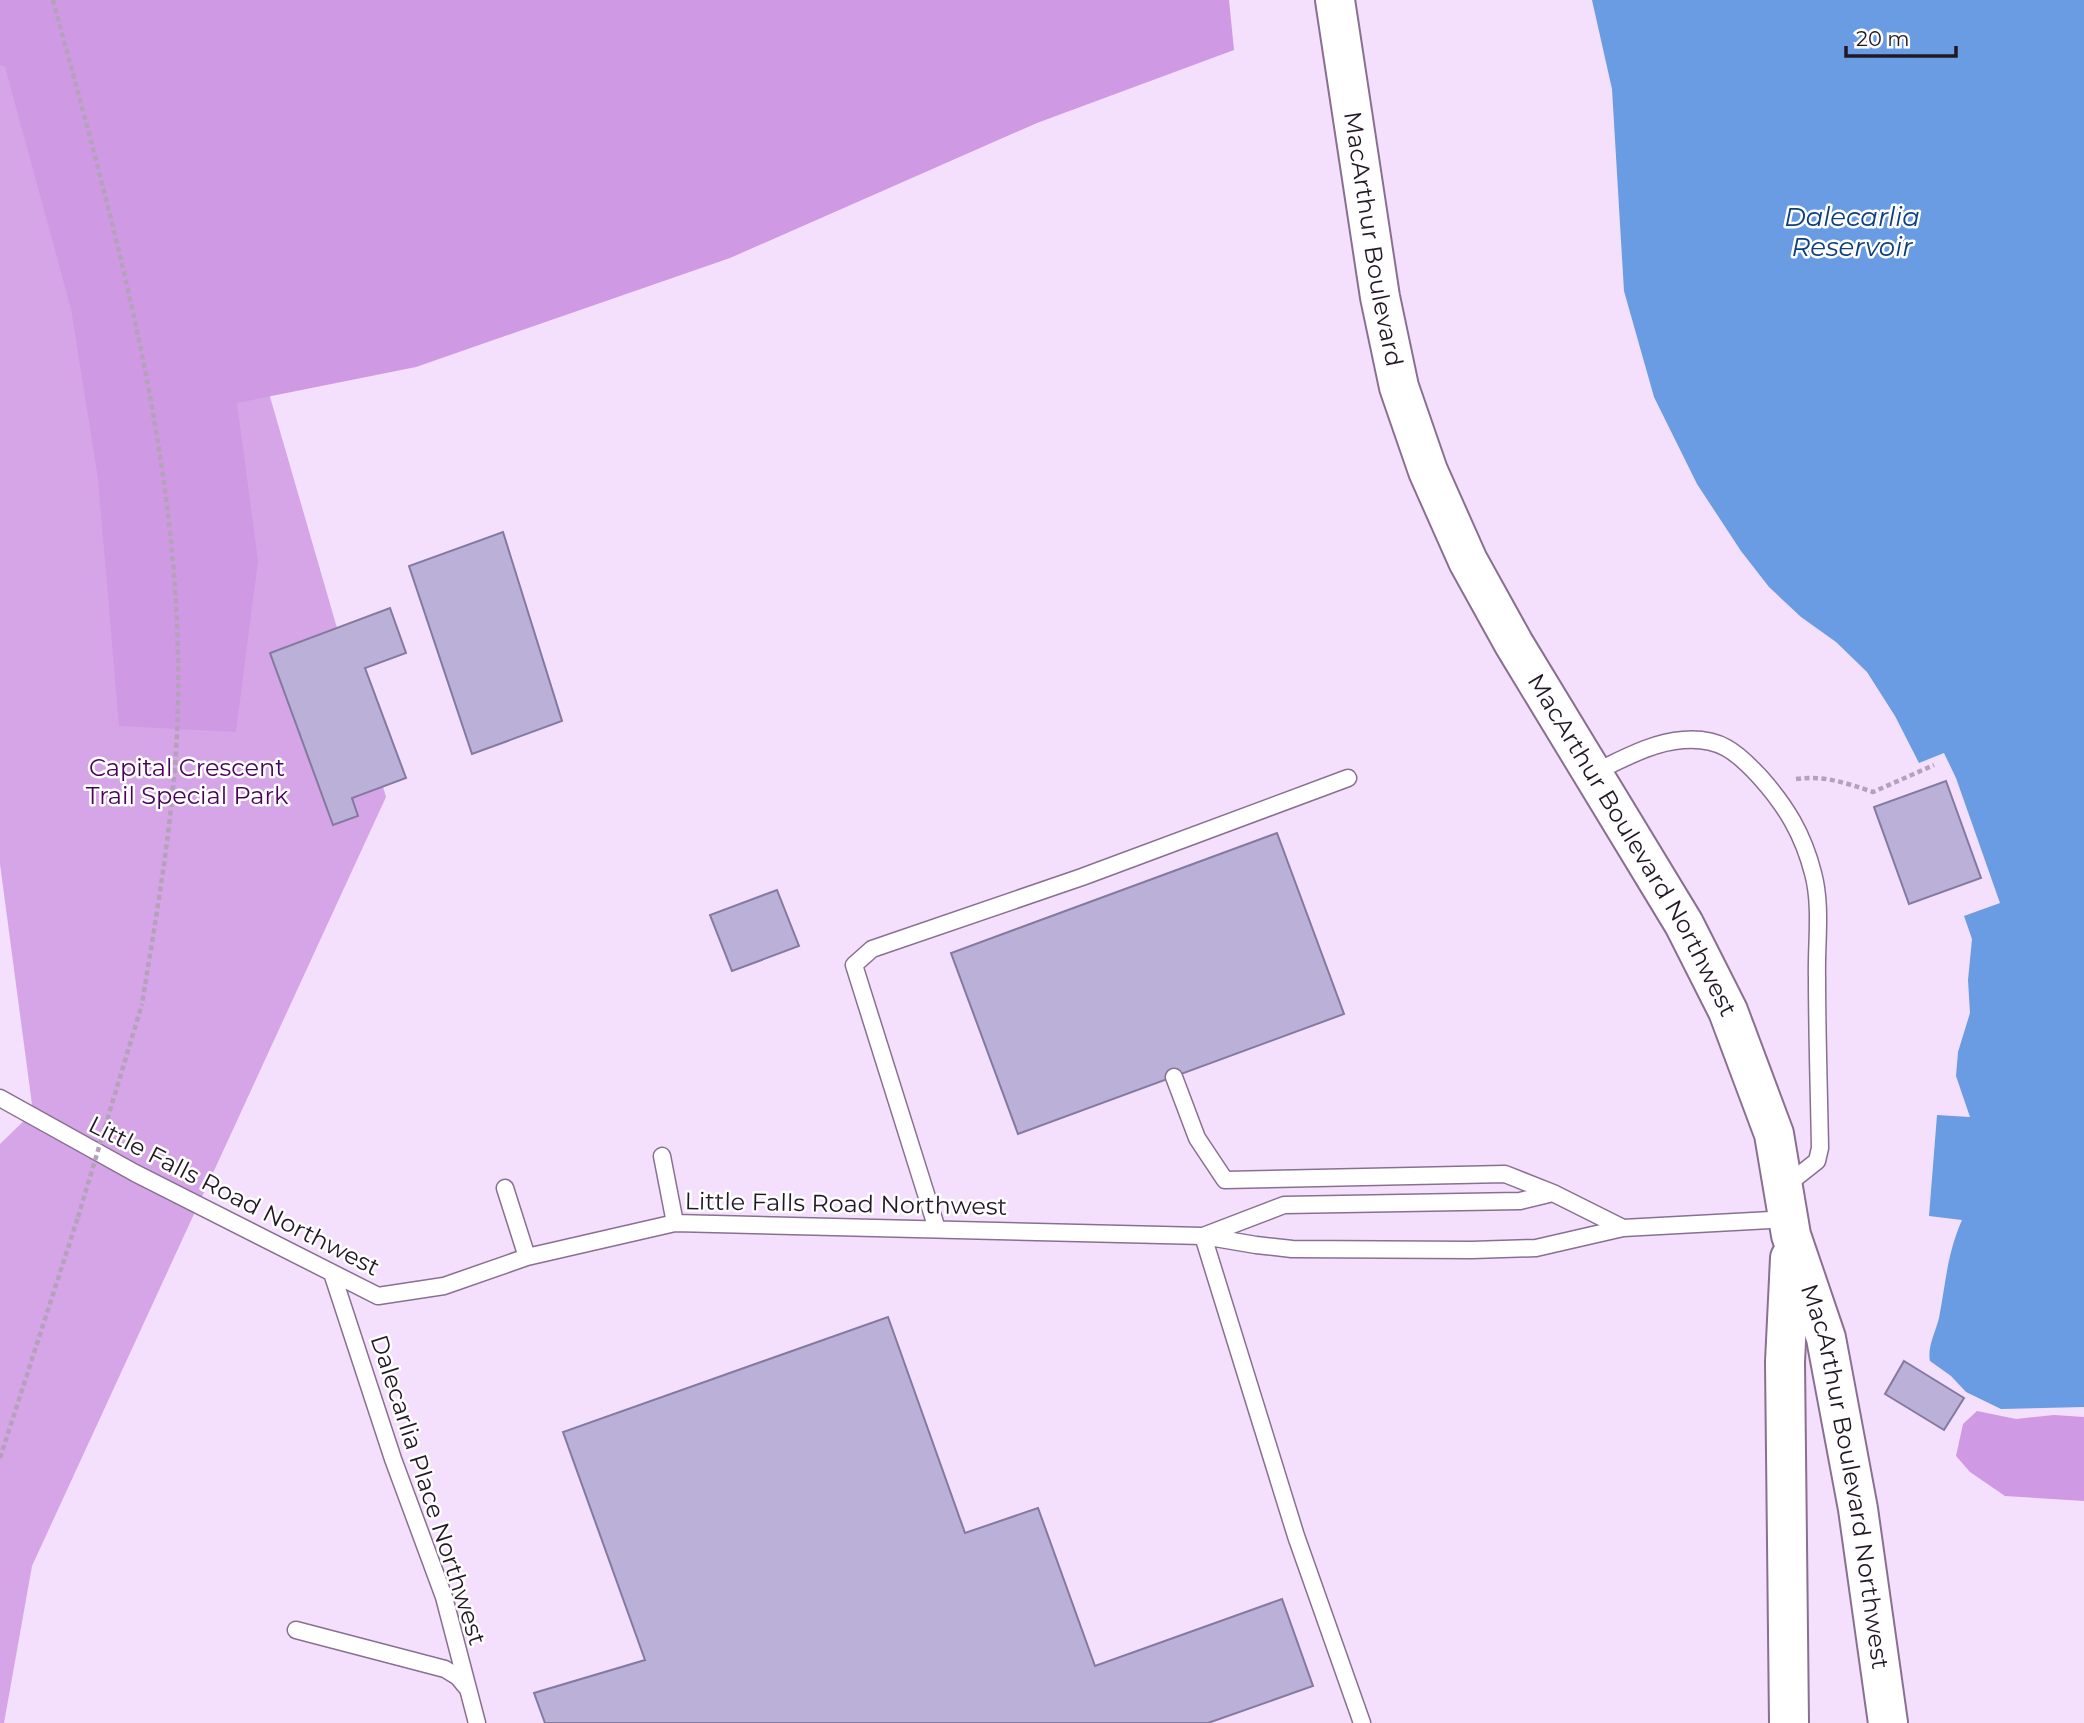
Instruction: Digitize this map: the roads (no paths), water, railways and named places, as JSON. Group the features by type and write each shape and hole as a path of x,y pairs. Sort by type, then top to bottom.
{"main road":[{"name":"MacArthur Boulevard","path":"1335,0 1380,297 1399,387 1428,471"},
{"name":"MacArthur Boulevard Northwest","path":"1428,471 1468,561 1514,644 1684,924 1728,1011 1774,1134 1788,1214 1826,1338 1858,1509 1888,1723"},
{"name":"MacArthur Boulevard Northwest","path":"1788,1214 1785,1362 1789,1723"}],"lane":[{"path":"1203,1236 1292,1249 1536,1248 1623,1228 1788,1214 1820,1148 1816,978 1818,911 1814,874 1800,836 1790,814 1773,791 1737,752 1722,744 1706,740 1684,740 1660,745 1593,773"},
{"path":"937,1229 854,965 872,949 1082,877 1348,778"},
{"path":"1174,1077 1197,1138 1225,1180 1505,1174 1553,1193 1623,1228"},
{"name":"Little Falls Road Northwest","path":"0,1098 135,1173 378,1296 444,1286 527,1257 675,1223 1203,1236"},
{"path":"662,1156 675,1223"},
{"path":"505,1188 527,1257"},
{"path":"1203,1236 1284,1205 1520,1201 1553,1193"},
{"path":"1203,1236 1296,1536 1362,1723"},
{"name":"Dalecarlia Place Northwest","path":"332,1273 393,1459 444,1597 477,1723"},
{"path":"296,1630 445,1669 458,1677 469,1690"}],"water":[{"name":"Dalecarlia Reservoir","path":"1592,0 2084,0 2084,1407 2001,1409 1966,1392 1951,1376 1930,1361 1950,1256 1962,1220 1929,1216 1937,1115 1970,1117 1956,1076 1958,1052 1970,1013 1968,980 1972,939 1964,916 2000,903 1956,778 1944,753 1919,763 1895,716 1867,672 1836,642 1801,617 1769,587 1741,551 1697,484 1654,397 1624,291 1612,89"}],"park label":[{"name":"Capital Crescent Trail Special Park","path":"187,782"}]}
